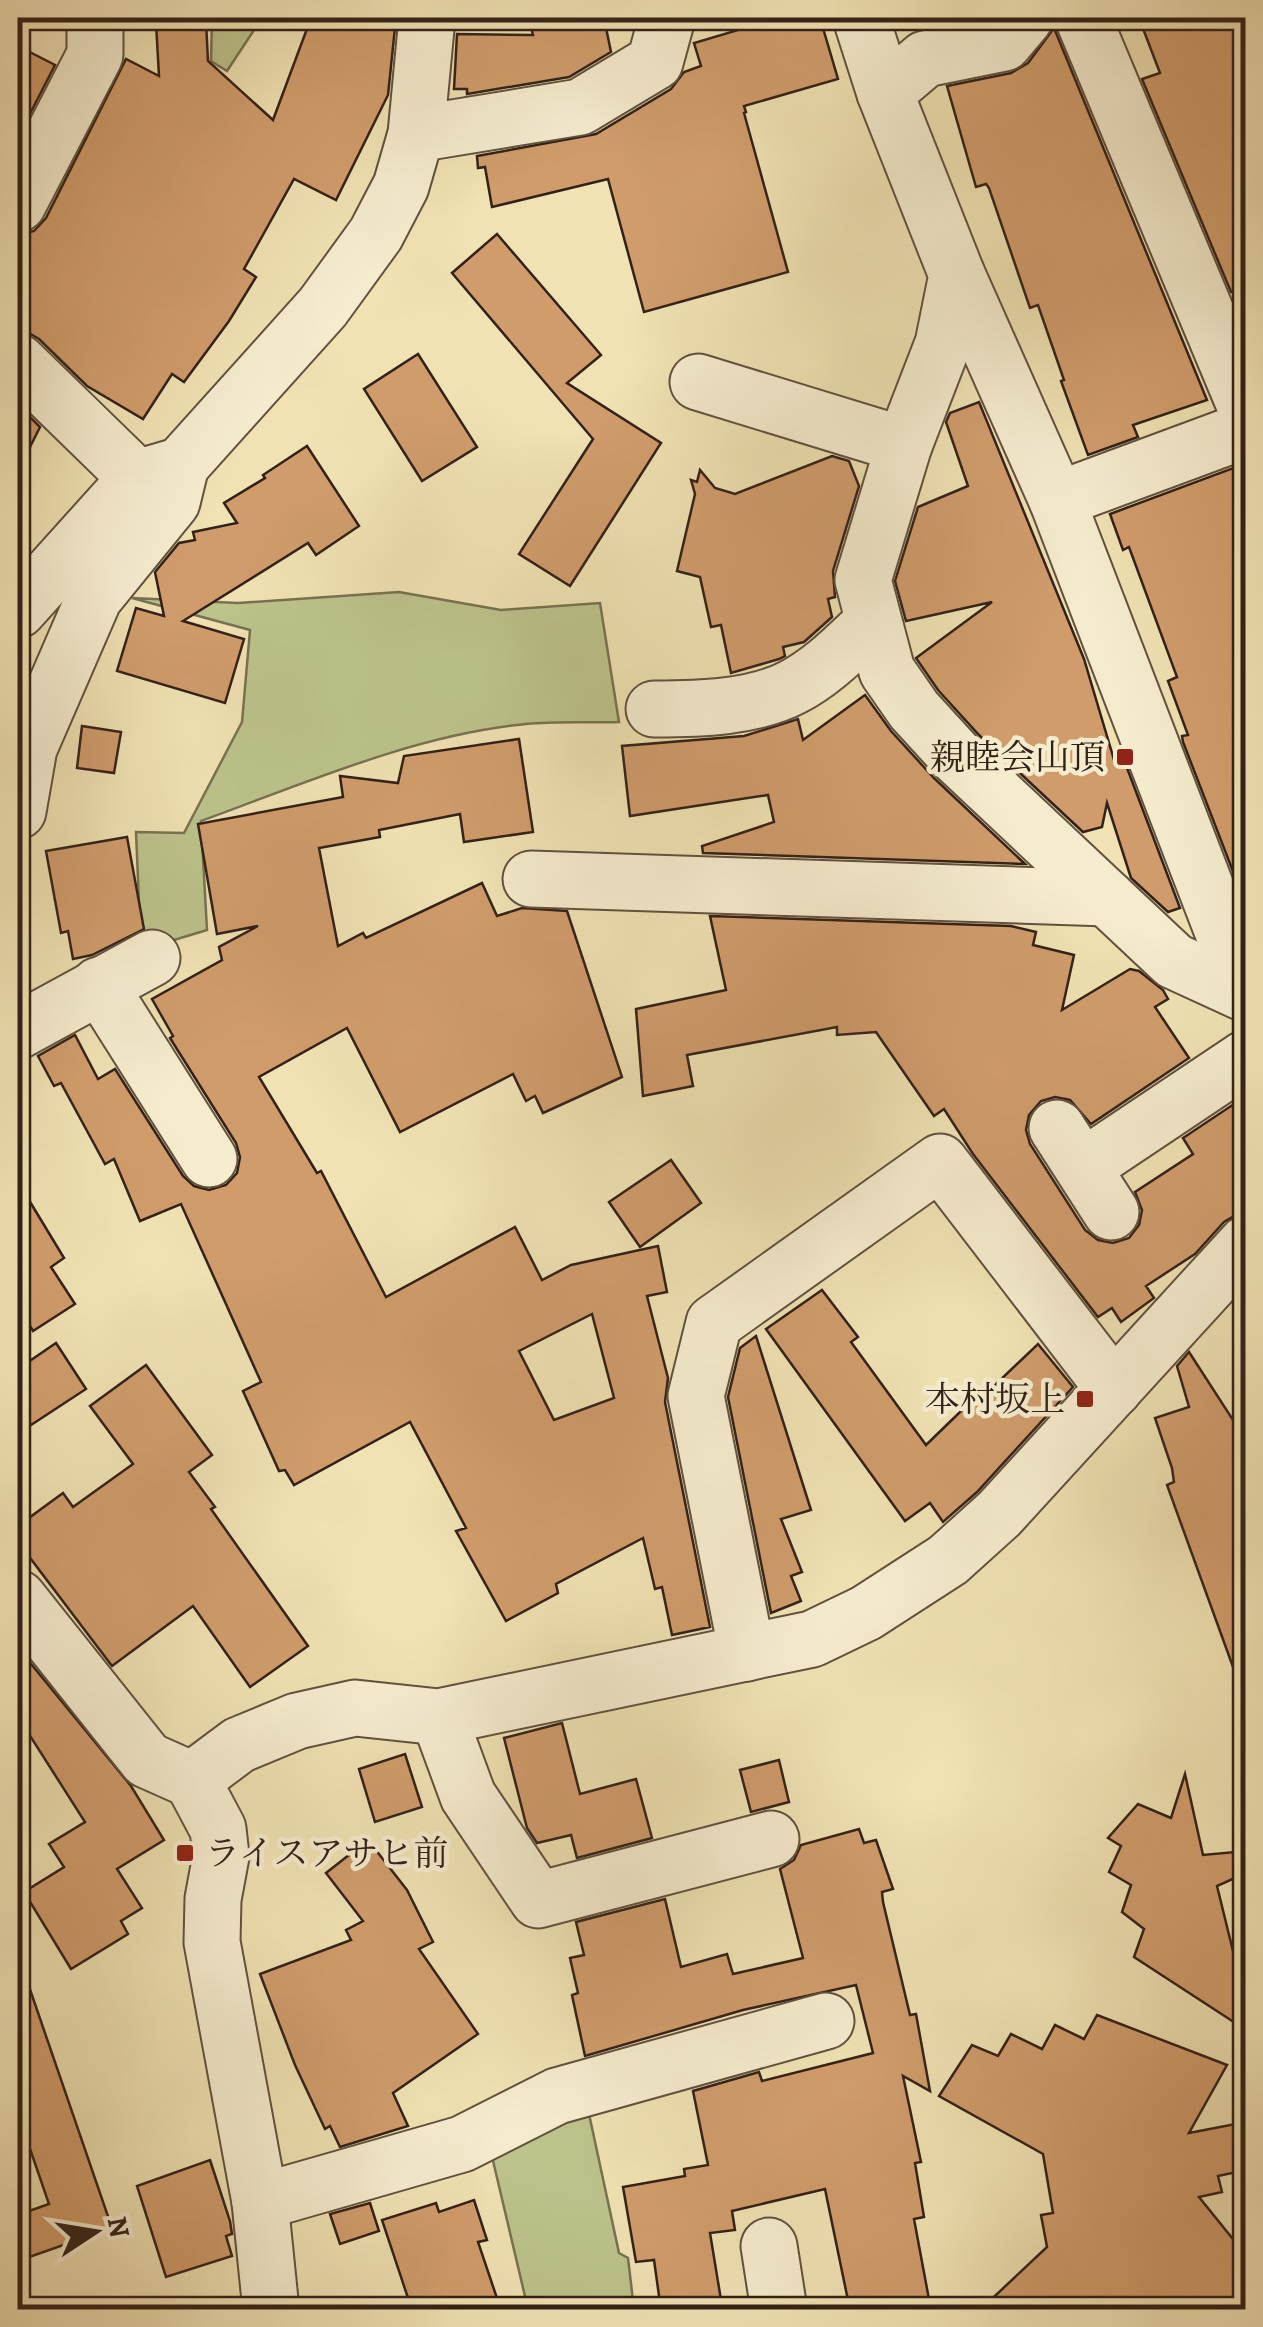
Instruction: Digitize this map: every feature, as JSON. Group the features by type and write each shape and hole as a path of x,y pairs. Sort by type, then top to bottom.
{"street":[{"path":"18,204 95,55 95,18"},
{"path":"18,610 323,307 376,234 401,186 416,134 428,18"},
{"path":"416,134 580,106 655,62 667,18"},
{"path":"862,18 885,93 957,275 1057,500 1246,993"},
{"path":"885,93 925,59 1004,43 1024,18"},
{"path":"1084,18 1246,408"},
{"path":"957,275 943,344 904,445 864,580 888,670 914,710 957,757 1174,961 1246,993"},
{"path":"18,362 159,472 172,502 94,598 29,748 18,811"},
{"path":"698,382 904,445"},
{"path":"1057,500 1246,430"},
{"path":"654,709 718,708 791,688 828,664 873,622"},
{"path":"531,879 1107,898"},
{"path":"18,1031 152,958"},
{"path":"99,986 209,1159"},
{"path":"1084,1169 1246,1058"},
{"path":"747,1653 696,1396 714,1322 940,1162 1114,1389"},
{"path":"192,1780 239,1746 297,1721 355,1708 439,1717 812,1639 866,1614 948,1560 998,1514 1246,1244"},
{"path":"18,1598 147,1760 192,1780 218,1829 221,1856 212,1942 260,2202 271,2310"},
{"path":"439,1717 468,1796 538,1900 771,1839"},
{"path":"260,2202 462,2144 556,2096 826,2021"},
{"path":"768,2246 780,2310"}],"green space":[{"path":"212,18 262,18 227,71 211,61"},
{"path":"399,592 501,610 600,603 619,722 526,724 443,738 361,762 201,821 207,930 141,950 136,832 184,833 242,722 250,630 132,598 238,603"},
{"path":"586,2100 619,2253 628,2258 634,2309 528,2309 490,2148"}],"building":[{"path":"311,18 396,18 388,95 336,200 294,179 244,269 256,277 229,321 184,382 172,374 143,419 87,386 39,339 18,332 18,235 34,231 46,218 126,59 159,76 156,23 206,21 208,61 273,120"},
{"path":"529,18 604,18 611,52 569,77 467,94 467,89 454,89 457,34 533,35"},
{"path":"742,18 820,18 838,79 744,106 788,272 644,312 608,179 492,207 485,167 478,168 477,156 596,134 671,89 684,72 701,66 694,43 745,28"},
{"path":"1139,18 1246,18 1246,287 1231,292 1142,79 1160,73"},
{"path":"1054,28 1207,400 1133,425 1138,437 1088,455 1038,305 1030,308 989,188 986,184 976,187 947,86 1011,73 1028,63"},
{"path":"18,46 55,65 18,137"},
{"path":"497,234 601,355 567,383 661,443 570,586 519,554 593,439 452,273"},
{"path":"418,354 477,447 422,481 364,389"},
{"path":"979,402 1084,659 1115,763 1124,760 1180,908 1168,912 1131,878 1107,803 1102,827 1083,832 979,735 938,690 916,658 992,602 906,621 895,581 918,507 968,486 946,422 950,413"},
{"path":"18,405 40,427 18,471"},
{"path":"307,446 359,526 316,555 308,543 183,621 244,639 225,703 117,671 136,608 164,616 155,572 179,543 195,540 193,532 237,523 224,503"},
{"path":"832,456 849,461 859,486 833,571 835,597 828,599 832,617 804,642 783,647 785,656 731,673 721,625 711,627 700,577 677,571 695,494 691,480 697,482 700,470 715,488 735,494"},
{"path":"1236,467 1246,494 1246,885 1239,887 1183,742 1182,736 1188,735 1168,681 1177,677 1129,547 1123,550 1110,514"},
{"path":"865,695 891,731 934,778 1025,864 703,853 702,846 774,822 768,795 630,816 622,746 744,736 798,719 803,740"},
{"path":"82,726 121,732 114,773 77,768"},
{"path":"519,739 533,832 464,842 460,814 379,830 380,837 319,848 338,946 363,933 366,938 482,883 497,916 522,908 567,911 622,1077 543,1113 535,1096 526,1101 513,1074 400,1132 347,1028 259,1077 317,1173 321,1171 386,1297 515,1227 542,1280 571,1265 658,1246 667,1292 647,1296 668,1378 665,1402 710,1627 672,1635 662,1587 655,1589 643,1538 556,1584 558,1593 506,1621 456,1531 466,1528 410,1422 294,1485 285,1470 279,1471 243,1391 261,1382 181,1204 140,1221 114,1159 105,1164 61,1083 54,1086 38,1056 75,1035 98,1079 115,1069 183,1176 194,1186 209,1190 226,1185 237,1173 240,1157 236,1143 170,1038 173,1036 152,999 222,960 219,947 258,926 217,934 198,824 343,797 340,776 398,783 404,756","holes":["592,1314 614,1398 554,1420 519,1351"]},
{"path":"127,837 144,929 92,955 73,959 68,931 61,933 46,851"},
{"path":"710,916 1011,926 1036,932 1033,945 1074,955 1062,1010 1130,969 1139,971 1163,990 1168,999 1155,1007 1189,1058 1091,1124 1070,1100 1055,1097 1041,1101 1029,1115 1026,1130 1030,1144 1085,1230 1098,1240 1113,1243 1129,1238 1139,1225 1142,1210 1135,1192 1193,1154 1183,1138 1246,1096 1246,1214 1224,1222 1195,1254 1146,1286 1154,1298 1121,1322 1112,1308 1098,1317 973,1154 944,1109 934,1116 876,1032 837,1035 837,1027 687,1055 693,1086 643,1096 636,1009 726,990"},
{"path":"671,1160 701,1203 640,1247 609,1202"},
{"path":"18,1182 64,1258 51,1267 75,1304 33,1331 18,1306"},
{"path":"822,1290 858,1337 851,1342 926,1445 990,1383 994,1386 1038,1344 1073,1387 977,1492 943,1522 930,1503 905,1521 766,1329"},
{"path":"756,1336 811,1510 781,1519 802,1572 791,1576 801,1601 771,1613 728,1397 740,1348"},
{"path":"56,1343 86,1389 31,1425 18,1404 18,1369"},
{"path":"1189,1352 1246,1440 1246,1688 1241,1689 1167,1485 1174,1482 1172,1468 1155,1418 1189,1407 1177,1366"},
{"path":"146,1365 212,1455 189,1472 308,1646 250,1687 193,1606 112,1666 18,1542 18,1526 63,1493 73,1507 133,1464 90,1406"},
{"path":"18,1648 131,1786 164,1840 117,1869 142,1908 121,1921 128,1934 71,1969 24,1892 64,1867 49,1844 85,1822 18,1717"},
{"path":"562,1723 580,1794 636,1779 652,1838 577,1858 571,1835 537,1843 527,1828 504,1738"},
{"path":"405,1754 422,1807 375,1822 359,1769"},
{"path":"779,1760 789,1802 751,1812 740,1770"},
{"path":"1185,1774 1203,1855 1246,1851 1246,1873 1217,1886 1246,2004 1246,2030 1134,1957 1144,1929 1122,1912 1131,1885 1109,1872 1121,1846 1108,1838 1138,1804 1171,1818"},
{"path":"859,1829 864,1843 876,1840 893,1889 882,1892 883,1902 910,2015 916,2014 930,2091 903,2076 921,2162 915,2163 924,2217 914,2219 931,2310 850,2310 825,2189 732,2211 735,2230 710,2233 722,2306 661,2310 654,2260 636,2262 623,2187 685,2176 684,2169 708,2165 693,2091 759,2072 762,2081 873,2053 856,1985 743,2010 585,2056 572,1995 578,1993 570,1958 584,1955 576,1922 665,1899 681,1967 727,1954 733,1974 803,1958 780,1869 794,1860 801,1845"},
{"path":"368,1840 407,1890 433,1942 419,1949 478,2034 393,2093 408,2126 340,2147 330,2126 325,2129 295,2065 260,1974 351,1940 346,1930 363,1921 326,1873"},
{"path":"24,1972 112,2228 18,2261 18,2215 49,2204 18,2114 18,1974"},
{"path":"1097,2015 1227,2065 1189,2133 1246,2122 1246,2170 1218,2176 1222,2192 1199,2197 1245,2254 1245,2310 980,2310 1047,2247 1041,2215 1053,2213 1043,2154 939,2096 972,2045 998,2056 1011,2034 1042,2049 1055,2025 1084,2039"},
{"path":"210,2160 230,2221 232,2234 226,2236 232,2256 166,2277 137,2186"},
{"path":"474,2200 487,2240 478,2242 501,2310 412,2310 382,2220 436,2203 439,2212"},
{"path":"370,2203 379,2231 340,2244 330,2214"}],"place":[{"name":"親睦会山頂","path":"1125,757"},
{"name":"本村坂上","path":"1085,1399"},
{"name":"ライスアサヒ前","path":"185,1853"}]}
